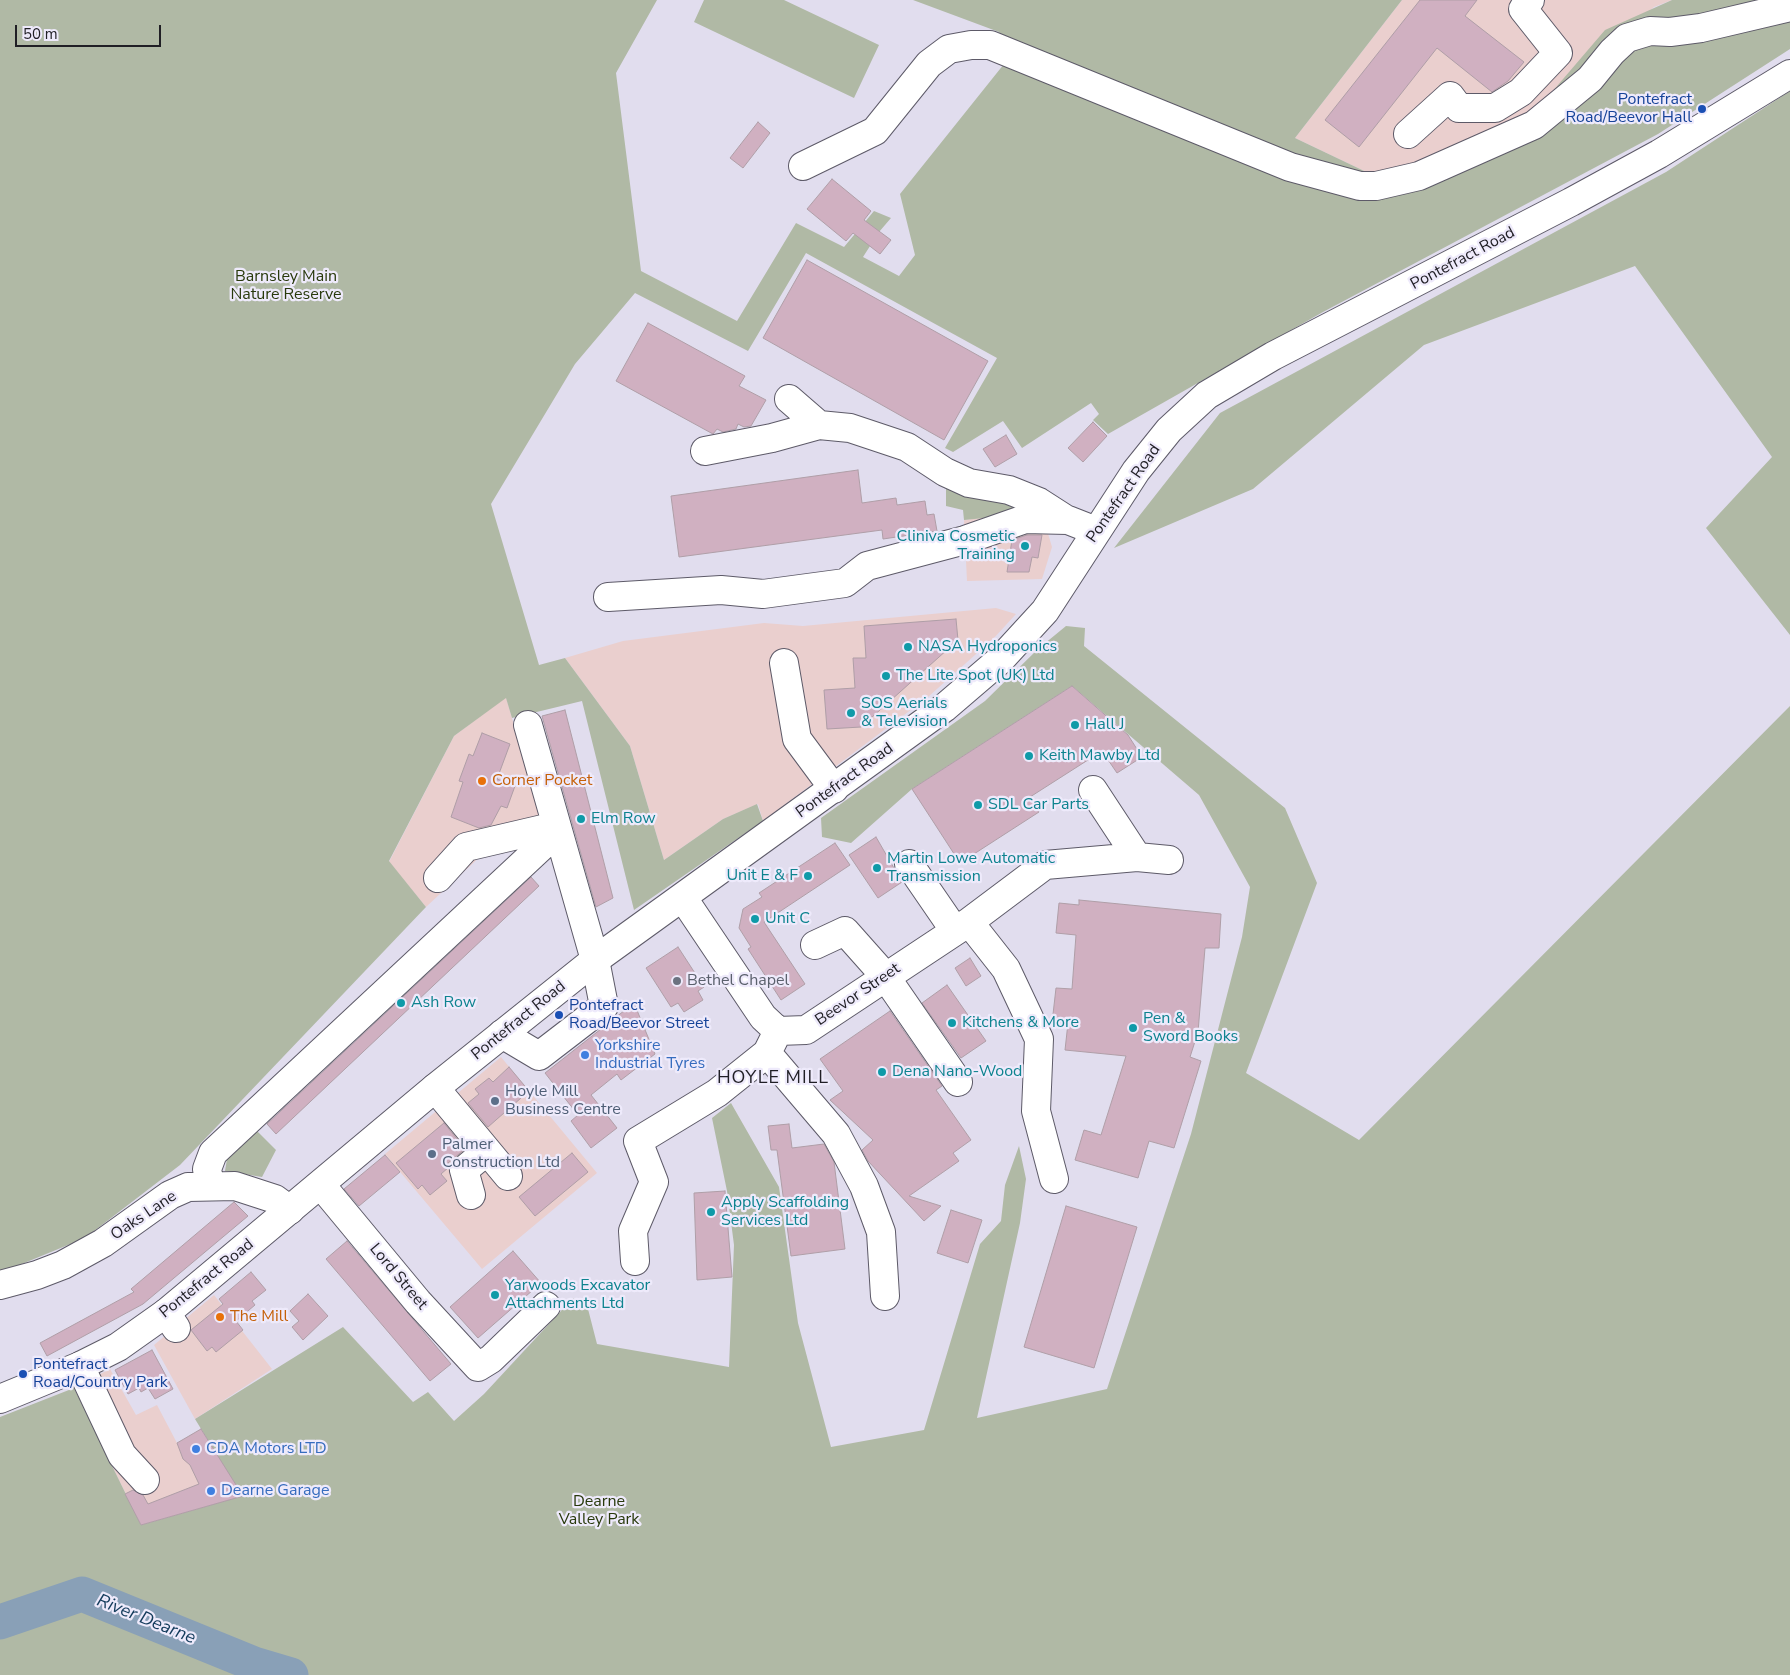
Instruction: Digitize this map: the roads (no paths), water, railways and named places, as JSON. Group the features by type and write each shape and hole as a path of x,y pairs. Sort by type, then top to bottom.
{"main road":[{"path":"1408,134 1450,96 1459,108 1495,108 1521,92 1558,53 1523,10 1530,0"},
{"path":"803,166 875,131 929,64 950,49 971,44 990,45 1290,167 1354,185 1376,186 1419,176 1534,125 1590,79 1612,52 1627,38 1650,31 1670,32 1701,28 1790,7"},
{"name":"Pontefract Road","path":"0,1399 80,1366 171,1321 290,1210 434,1088 595,960 944,708 1000,660 1045,611 1065,584 1096,531 1136,471 1169,430 1206,395 1230,379 1571,202 1667,149 1790,74"},
{"path":"789,399 819,425"},
{"path":"705,451 772,438 819,425 850,428 907,447 945,472 969,483 1009,490 1039,502 1068,520 1096,531"},
{"path":"608,597 721,590 763,594 845,583 867,566 965,540 1025,519 1068,520"},
{"path":"784,663 797,739 834,788"},
{"path":"502,1034 539,1056 604,1006 595,960 528,725"},
{"path":"1092,790 1137,857"},
{"path":"438,878 466,847 544,829 557,832"},
{"path":"210,1186 206,1169 213,1153 557,832"},
{"name":"Beevor Street","path":"772,1042 806,1030 962,926 1045,865 1137,857 1169,860"},
{"path":"909,864 962,926 1006,969 1039,1039 1036,1111 1054,1179"},
{"path":"683,898 763,1016 772,1042 836,1134 864,1186 881,1232 885,1296"},
{"path":"815,944 845,931 885,976 958,1082"},
{"path":"635,1261 633,1232 654,1182 638,1141 714,1096 772,1042"},
{"path":"434,1088 508,1176"},
{"path":"471,1195 464,1170 487,1151"},
{"name":"Lord Street","path":"321,1185 418,1302 478,1367 491,1359 546,1306"},
{"name":"Oaks Lane","path":"0,1285 22,1280 63,1265 103,1242 170,1195 188,1187 235,1186 275,1199 290,1210"},
{"path":"80,1366 122,1455 145,1480"}],"waterway":[{"name":"River Dearne","path":"0,1622 82,1594 254,1664 291,1675"}],"place":[{"name":"Pontefract Road/Beevor Hall","path":"1702,109"},
{"name":"Cliniva Cosmetic Training","path":"1025,546"},
{"name":"NASA Hydroponics","path":"908,647"},
{"name":"The Lite Spot (UK) Ltd","path":"886,676"},
{"name":"SOS Aerials & Television","path":"851,713"},
{"name":"Hall J","path":"1075,725"},
{"name":"Keith Mawby Ltd","path":"1029,756"},
{"name":"Corner Pocket","path":"482,781"},
{"name":"SDL Car Parts","path":"978,805"},
{"name":"Elm Row","path":"581,819"},
{"name":"Martin Lowe Automatic Transmission","path":"877,868"},
{"name":"Unit E & F","path":"808,876"},
{"name":"Unit C","path":"755,919"},
{"name":"Bethel Chapel","path":"677,981"},
{"name":"Ash Row","path":"401,1003"},
{"name":"Pontefract Road/Beevor Street","path":"559,1015"},
{"name":"Kitchens & More","path":"952,1023"},
{"name":"Pen & Sword Books","path":"1133,1028"},
{"name":"Yorkshire Industrial Tyres","path":"585,1055"},
{"name":"Dena Nano-Wood","path":"882,1072"},
{"name":"Hoyle Mill Business Centre","path":"495,1101"},
{"name":"Palmer Construction Ltd","path":"432,1154"},
{"name":"Apply Scaffolding Services Ltd","path":"711,1212"},
{"name":"Yarwoods Excavator Attachments Ltd","path":"495,1295"},
{"name":"The Mill","path":"220,1317"},
{"name":"Pontefract Road/Country Park","path":"23,1374"},
{"name":"CDA Motors LTD","path":"196,1449"},
{"name":"Dearne Garage","path":"211,1491"}],"district":[{"name":"HOYLE MILL","path":"773,1079"}],"park label":[{"name":"Barnsley Main Nature Reserve","path":"286,286"},
{"name":"Dearne Valley Park","path":"599,1511"}]}
